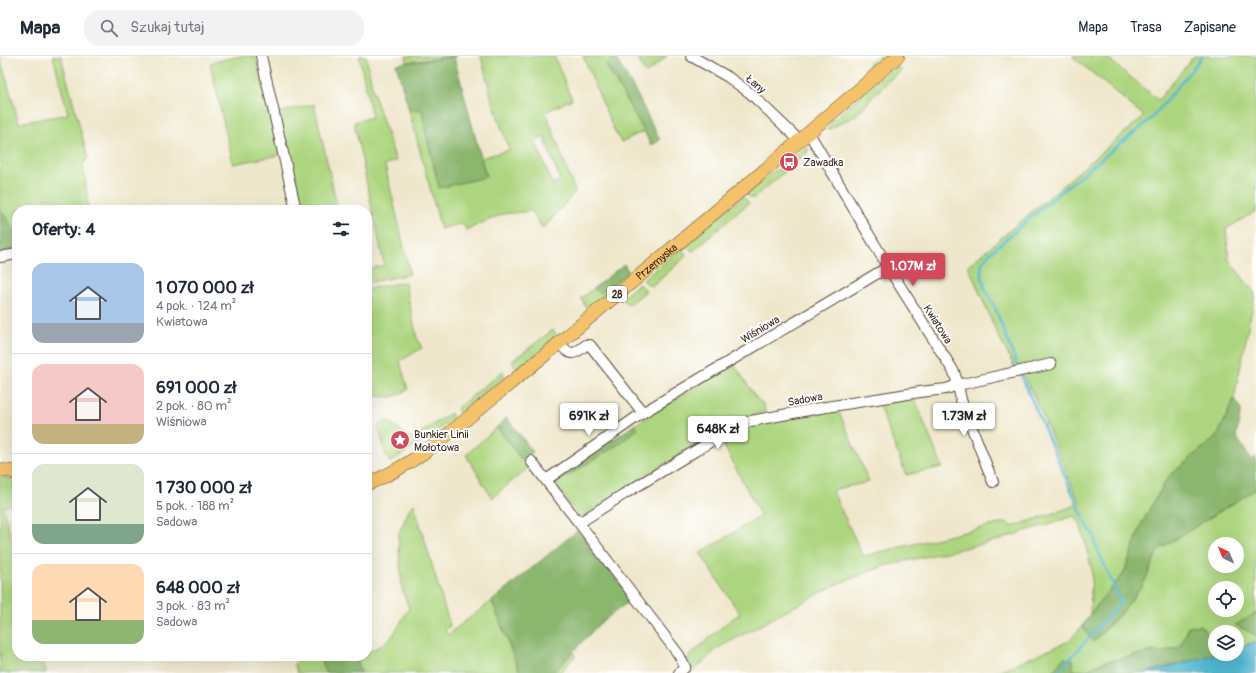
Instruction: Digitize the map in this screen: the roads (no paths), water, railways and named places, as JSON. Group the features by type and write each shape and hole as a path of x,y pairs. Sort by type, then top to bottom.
{"main road":[{"name":"Przemyska","path":"372,482 388,475 422,454 459,425 559,343 898,56"},
{"path":"0,470 12,471"}],"street":[{"path":"261,56 295,205"},
{"name":"Łany","path":"690,56 728,77 804,137"},
{"name":"Kwiatowa","path":"804,137 954,372 958,385"},
{"path":"0,257 12,255"},
{"name":"Wiśniowa","path":"546,480 644,412 888,267"},
{"path":"559,343 572,354 576,353 586,345 590,345 640,409 644,412"},
{"path":"993,482 961,400 958,385 1051,364"},
{"name":"Sadowa","path":"579,523 738,425 750,421 814,409 946,389 958,385"},
{"path":"531,461 679,655 685,667 678,673"}],"water":[{"path":"1256,642 1256,673 1146,673 1208,656 1208,661 1244,661 1244,646"}],"waterway":[{"path":"1017,365 996,310 984,286 981,271 982,263 989,254 1058,194 1152,118 1203,56"},
{"path":"1021,375 1086,524 1095,537 1095,544 1121,602 1057,673"}],"place":[{"name":"Zawadka","path":"789,162"},
{"name":"Bunkier Linii Mołotowa","path":"400,440"}]}
